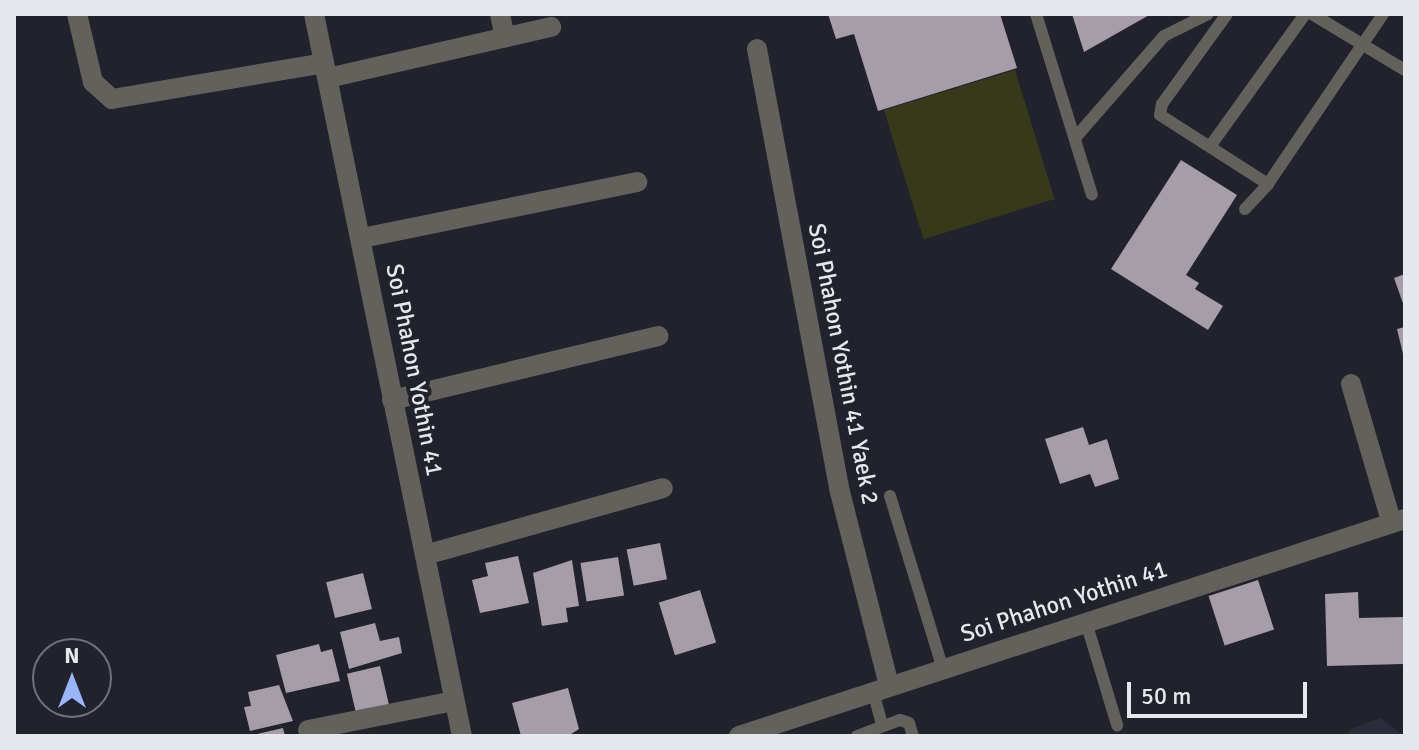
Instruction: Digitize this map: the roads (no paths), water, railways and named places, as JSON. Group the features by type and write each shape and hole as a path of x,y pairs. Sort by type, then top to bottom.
{"street":[{"path":"77,14 93,82 112,99 326,71 551,27"},
{"name":"Soi Phahon Yothin 41","path":"314,14 462,736"},
{"path":"500,14 505,37"},
{"name":"Soi Phahon Yothin 41 Yaek 2","path":"757,49 839,488 881,689"},
{"path":"362,238 637,182"},
{"path":"392,400 658,336"},
{"path":"1351,384 1398,520"},
{"path":"425,555 663,488"},
{"name":"Soi Phahon Yothin 41","path":"739,736 1398,520"},
{"path":"308,730 454,701"}],"lane":[{"path":"1036,14 1092,195"},
{"path":"1075,138 1164,36 1208,14"},
{"path":"1227,14 1160,108 1160,115 1268,184"},
{"path":"1211,145 1305,14"},
{"path":"1312,14 1405,70"},
{"path":"1245,209 1268,184 1383,14"},
{"path":"890,496 943,669"},
{"path":"1086,622 1117,725"},
{"path":"881,689 882,725"},
{"path":"857,736 882,725 906,720 913,736"}]}
